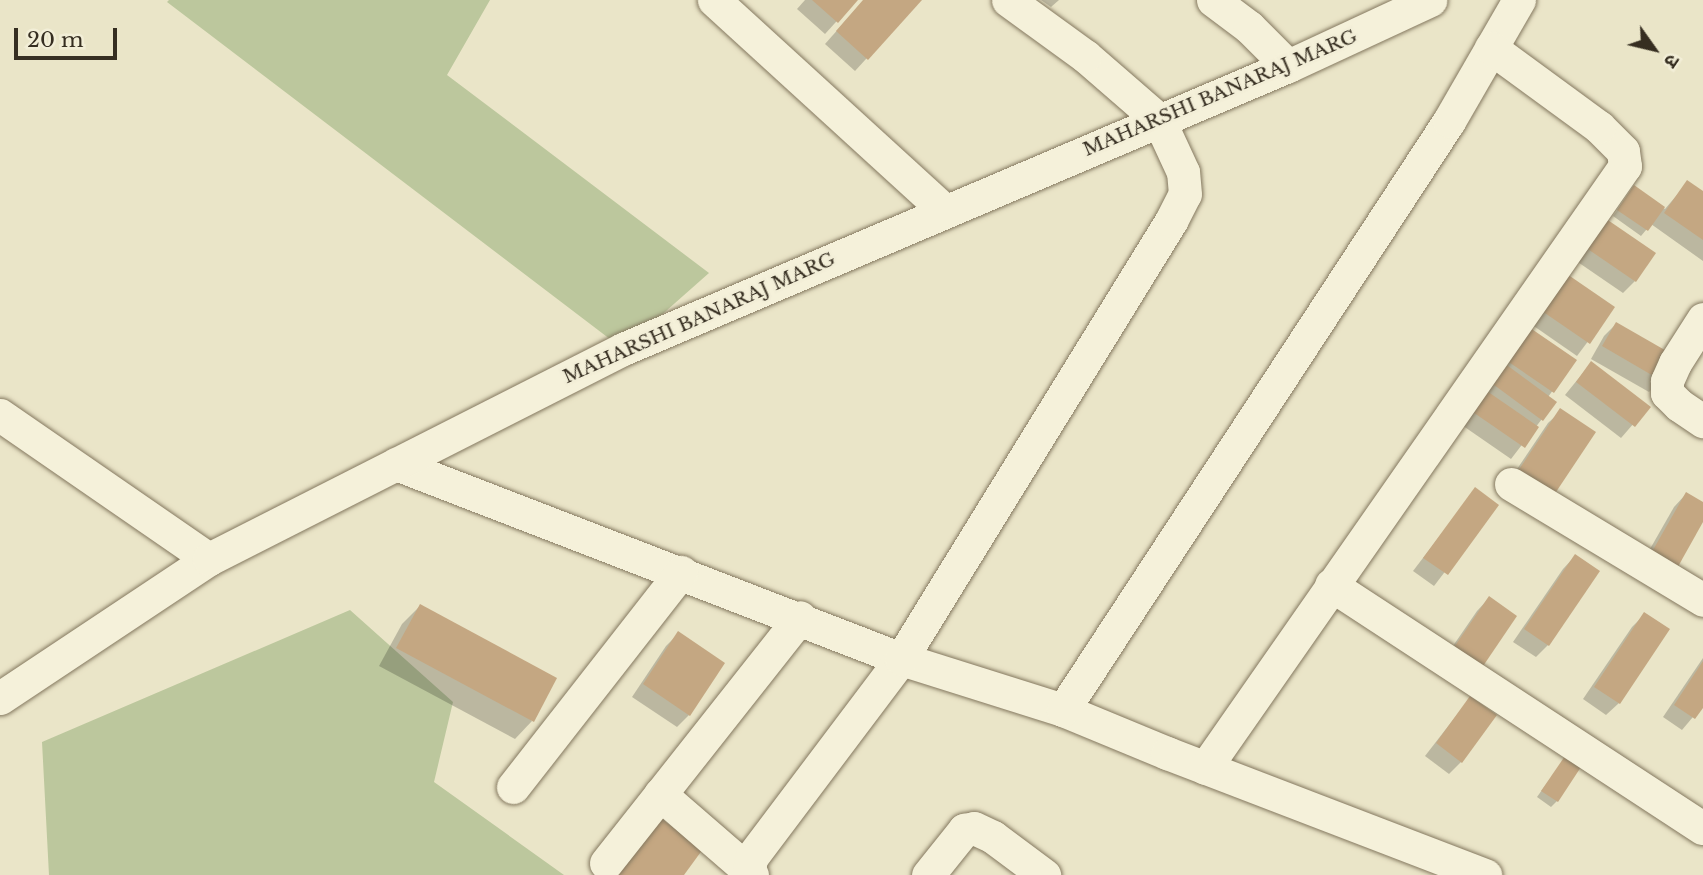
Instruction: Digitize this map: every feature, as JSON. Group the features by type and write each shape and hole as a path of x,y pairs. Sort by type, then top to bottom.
{"street":[{"path":"714,0 944,211"},
{"path":"751,873 751,858 901,659 1164,233 1185,194 1183,172 1159,120 1085,56 1008,0"},
{"path":"1213,0 1249,27 1288,66"},
{"name":"MAHARSHI BANARAJ MARG","path":"0,698 209,559 623,349 1288,66 1427,0"},
{"path":"1063,710 1449,121 1519,0"},
{"path":"1205,768 1625,166 1623,151 1599,127 1491,48"},
{"path":"1703,319 1667,380 1667,393 1679,405 1703,421"},
{"path":"0,415 209,559"},
{"path":"396,464 800,617 901,659 1063,710 1205,768 1485,875"},
{"path":"1511,484 1703,600"},
{"path":"513,787 681,572"},
{"path":"1331,585 1703,828"},
{"path":"606,863 800,617"},
{"path":"660,794 751,873"},
{"path":"928,875 964,830 975,828 993,837 1044,875"}],"green space":[{"path":"490,0 447,75 709,273 623,349 167,2"},
{"path":"350,610 453,702 434,782 564,875 49,875 42,742"}],"building":[{"path":"812,0 858,0 838,23"},
{"path":"863,0 922,0 868,60 836,31"},
{"path":"1687,180 1703,191 1703,240 1664,213"},
{"path":"1634,185 1665,207 1648,231 1617,210"},
{"path":"1599,214 1656,253 1636,282 1579,243"},
{"path":"1564,272 1615,307 1590,344 1539,309"},
{"path":"1616,322 1677,357 1662,381 1602,346"},
{"path":"1523,323 1577,360 1554,393 1500,356"},
{"path":"1500,360 1557,402 1543,421 1486,379"},
{"path":"1591,361 1651,407 1635,427 1576,382"},
{"path":"1481,387 1539,427 1525,448 1467,408"},
{"path":"1560,408 1596,432 1552,498 1516,474"},
{"path":"1475,487 1499,505 1448,575 1423,558"},
{"path":"1686,492 1703,502 1703,522 1675,572 1649,557"},
{"path":"1575,554 1600,571 1549,646 1524,629"},
{"path":"1489,596 1517,616 1475,678 1446,659"},
{"path":"420,604 557,678 534,722 396,648"},
{"path":"1644,612 1670,629 1620,704 1594,687"},
{"path":"678,631 725,663 690,716 643,684"},
{"path":"1703,661 1703,708 1695,719 1674,705"},
{"path":"1470,696 1497,715 1462,763 1436,743"},
{"path":"1565,756 1581,767 1558,802 1541,791"},
{"path":"659,817 703,849 684,875 617,875"}]}
